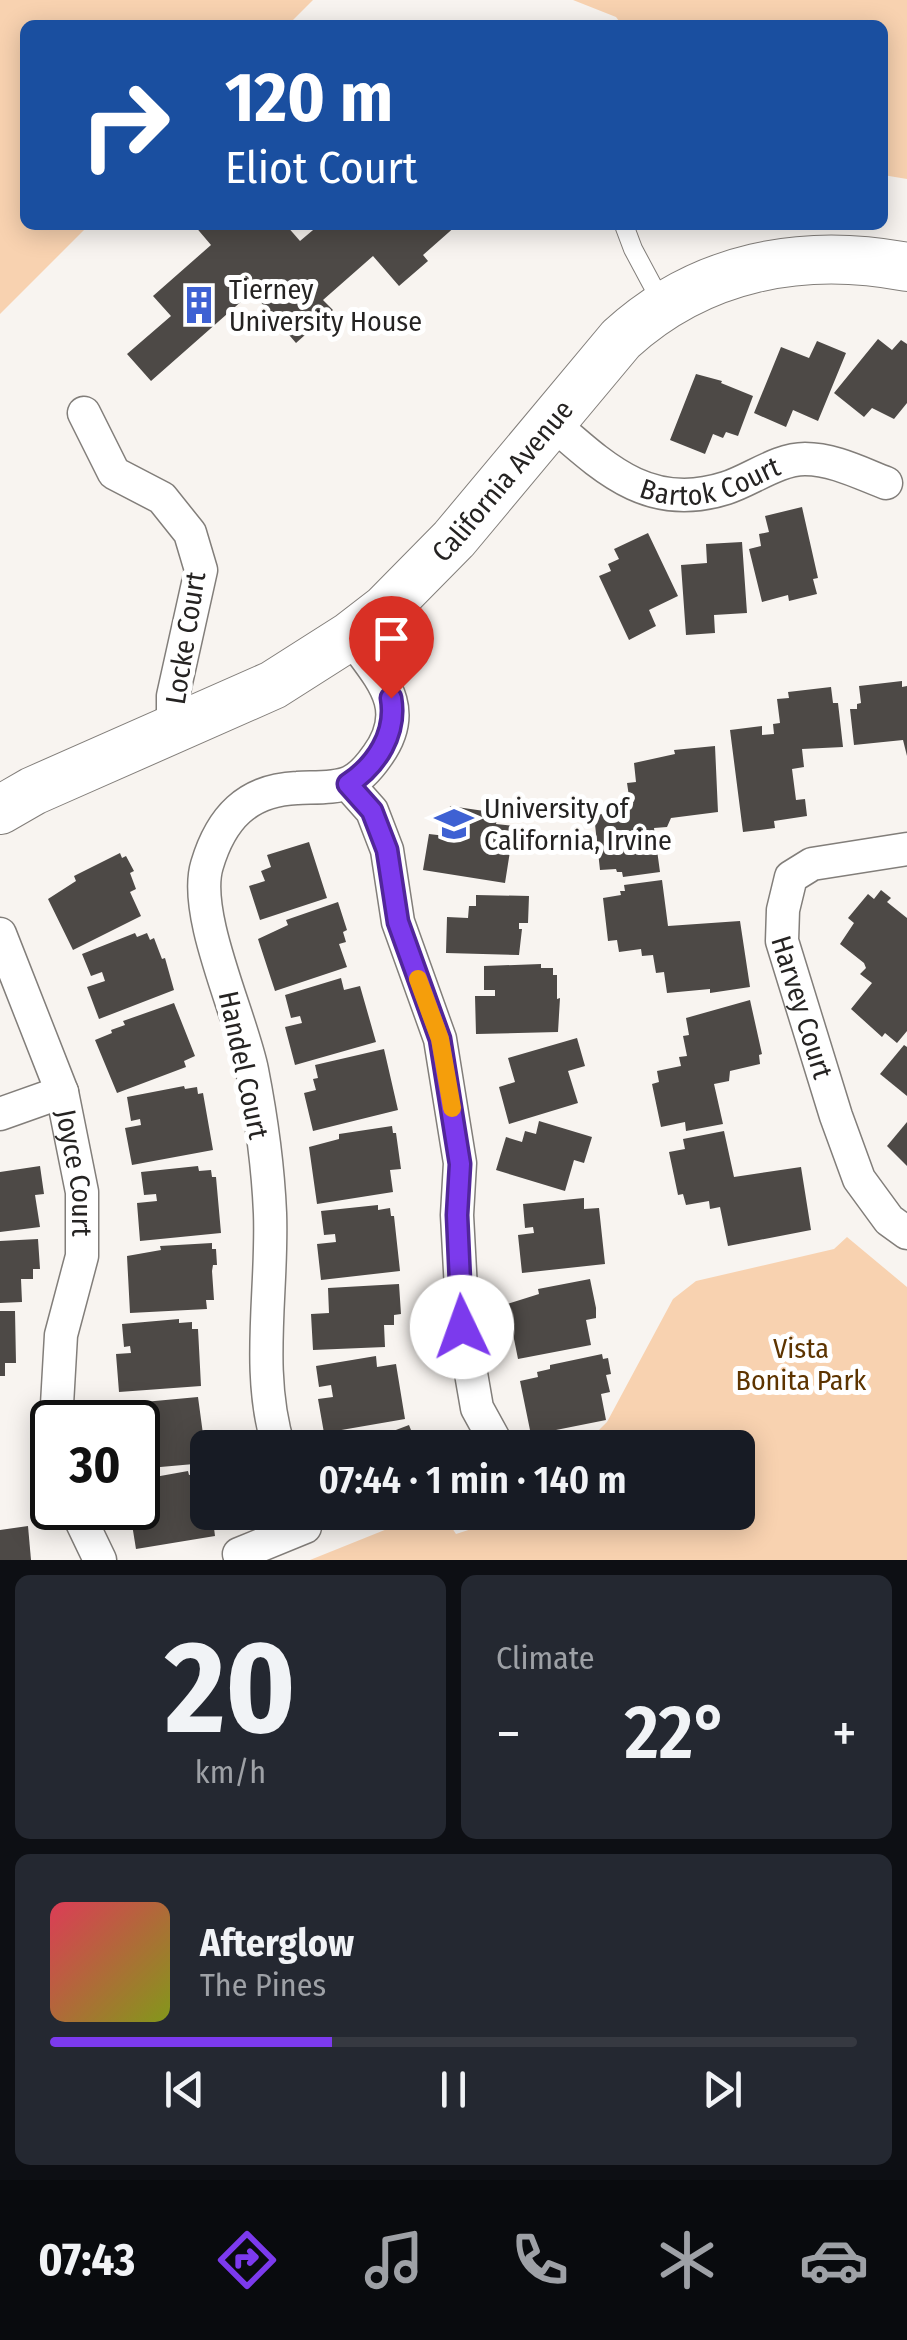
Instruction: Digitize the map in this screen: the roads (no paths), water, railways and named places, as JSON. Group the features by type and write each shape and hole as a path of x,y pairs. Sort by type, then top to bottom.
{"street":[{"name":"California Avenue","path":"0,810 33,791 273,685 350,636 385,609 454,540 622,339 663,306 733,274 804,258 907,267"},
{"name":"Locke Court","path":"84,413 114,474 162,498 190,533 201,570 173,696 173,730"},
{"name":"Bartok Court","path":"550,421 613,472 662,495 687,496 726,488 801,459 830,462 886,482"},
{"path":"350,636 385,684 394,711 383,748 370,766 348,784 372,811 387,850 398,922 440,1039 460,1164 457,1215 462,1327 477,1408 489,1430"},
{"name":"Handel Court","path":"273,1430 267,1360 270,1215 266,1170 252,1068 207,920 203,878 212,847 236,811 250,800 265,791 348,784"},
{"name":"Harvey Court","path":"907,849 812,864 792,877 782,910 782,940 859,1179 888,1220 907,1233"},
{"name":"Joyce Court","path":"0,934 62,1092 82,1192 82,1256 61,1335 57,1400"},
{"path":"0,1114 62,1092"},
{"path":"86,1530 100,1560"},
{"path":"239,1554 301,1530"}],"lane":[{"path":"626,230 663,306"}],"place":[{"name":"Tierney University House","path":"199,305"},
{"name":"University of California, Irvine","path":"454,824"}],"park label":[{"name":"Vista Bonita Park","path":"801,1364"}]}
